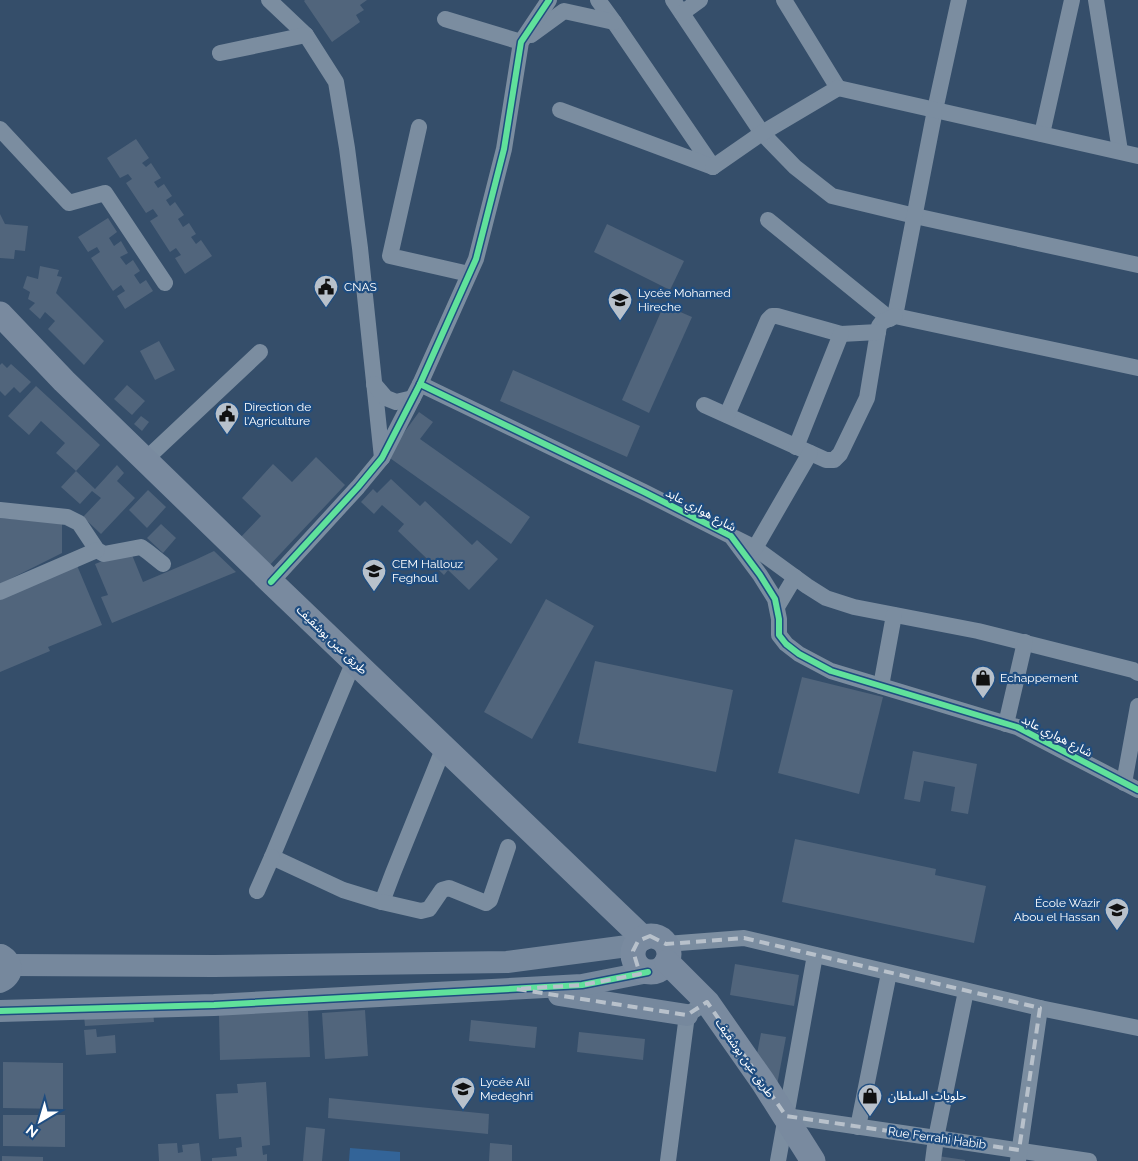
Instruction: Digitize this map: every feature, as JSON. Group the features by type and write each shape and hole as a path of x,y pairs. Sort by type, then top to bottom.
{"main road":[{"path":"0,314 24,340"},
{"path":"0,325 24,340"},
{"name":"طريق عين بوشقيف","path":"24,340 145,460 444,747 652,952 697,1009 763,1082 813,1161"}],"street":[{"path":"269,0 306,35 336,82 360,248 382,458"},
{"path":"271,582 382,458 416,391 476,258 504,149 522,42 538,0"},
{"path":"522,42 549,0"},
{"path":"598,0 713,167"},
{"path":"700,0 677,6 762,133 795,167 832,196 1138,265"},
{"path":"784,0 838,88"},
{"path":"892,317 915,216 935,110 959,0"},
{"path":"1042,134 1072,0"},
{"path":"1096,0 1120,152"},
{"path":"522,42 564,11 614,22"},
{"path":"445,19 522,42"},
{"path":"220,53 306,35"},
{"path":"713,167 762,133 838,88 1138,156"},
{"path":"560,110 713,167"},
{"path":"419,127 390,256 469,274"},
{"path":"0,129 69,203 105,193 165,283"},
{"path":"768,220 892,317 1138,368"},
{"path":"727,415 768,320 772,316 842,334 878,332"},
{"path":"704,405 826,460 834,460 840,454 866,398 880,326 882,322 892,317"},
{"path":"755,548 803,450 842,334"},
{"path":"145,460 260,352"},
{"path":"374,384 386,398 396,402 416,391"},
{"name":"شارع هواري عابد","path":"416,391 644,492 731,536 775,599 779,619 779,635 786,644 799,654 831,671 1017,727 1131,786"},
{"path":"0,510 67,517 79,523 97,550 104,554 141,547 163,564"},
{"path":"731,536 755,548 826,598 854,607 1025,642 1133,670 1138,673"},
{"path":"0,592 97,550"},
{"path":"777,607 795,577"},
{"path":"881,686 894,615"},
{"path":"1006,724 1025,642"},
{"path":"258,891 354,661"},
{"path":"1131,786 1138,706"},
{"path":"382,902 444,747"},
{"path":"272,857 343,890 421,911 429,909 442,890 449,888 486,903 490,900 508,848"},
{"path":"3,967 507,962 652,952 744,938 1040,1008 1138,1028"},
{"path":"0,1011 214,1005 582,986 652,952"},
{"path":"778,1161 815,955"},
{"path":"858,1127 889,972"},
{"path":"516,989 697,1009 668,1161"},
{"path":"933,1161 966,991"},
{"path":"1019,1156 1040,1008"},
{"name":"Rue Ferrahi Habib","path":"786,1116 936,1138 1019,1156 1089,1161"}],"highlighted area":[{"path":"650,936 666,944 744,938 1040,1008 1019,1150 786,1116 707,1002 687,1015 516,989 582,985 640,974 633,951 638,941"}],"shaded area":[{"path":"350,1148 400,1152 400,1161 349,1161"}],"building":[{"path":"305,0 367,0 360,5 364,10 356,15 360,22 332,42"},
{"path":"136,139 149,158 142,163 146,167 151,163 161,178 154,182 158,188 164,184 172,196 166,200 170,206 175,202 184,215 178,219 183,227 189,223 196,234 191,237 196,244 201,240 212,256 185,274 175,258 181,255 176,248 170,252 150,221 158,216 153,209 146,213 126,183 132,179 128,174 120,178 107,158"},
{"path":"0,214 5,224 28,226 25,251 15,250 14,259 0,258"},
{"path":"108,218 117,232 109,238 114,246 121,241 128,253 120,257 126,265 133,260 140,271 134,275 140,284 146,280 153,291 125,309 117,296 125,291 121,285 113,291 91,258 100,252 97,247 88,252 78,237"},
{"path":"607,224 684,261 670,290 594,252"},
{"path":"40,266 59,270 57,276 62,277 56,293 104,341 84,365 48,329 55,321 45,312 40,319 29,309 35,303 28,299 30,292 23,288 27,276 38,279"},
{"path":"664,305 692,317 649,413 622,400"},
{"path":"159,341 175,370 155,380 140,351"},
{"path":"2,363 7,368 11,364 31,382 20,393 14,387 5,396 0,391 0,365"},
{"path":"513,370 640,426 627,457 500,401"},
{"path":"127,385 145,401 132,415 114,399"},
{"path":"36,386 100,445 76,471 56,453 65,443 41,421 29,435 8,416"},
{"path":"419,412 433,422 420,439 530,517 511,544 387,456"},
{"path":"141,416 149,422 142,431 134,424"},
{"path":"316,457 345,485 267,568 238,540 261,516 242,498 273,464 292,482"},
{"path":"117,465 124,473 117,481 135,498 101,534 83,517 101,498 92,491 80,504 61,487 76,471 95,489"},
{"path":"391,479 420,506 425,501 472,545 477,540 498,559 469,590 448,570 444,575 398,531 404,524 382,505 374,514 361,502 373,489 377,493"},
{"path":"148,490 166,507 147,528 129,510"},
{"path":"0,518 62,523 62,553 0,584"},
{"path":"161,524 176,538 163,553 147,538"},
{"path":"130,550 143,582 214,551 236,572 112,623 101,597 108,595 95,564"},
{"path":"76,563 102,625 48,647 50,651 0,672 0,600"},
{"path":"546,599 594,626 532,739 484,712"},
{"path":"595,661 733,690 716,772 578,743"},
{"path":"802,677 883,697 859,794 778,773"},
{"path":"913,751 977,764 968,814 951,811 955,787 924,781 920,802 904,799"},
{"path":"795,839 936,869 935,875 986,886 974,943 782,902"},
{"path":"735,964 799,975 794,1006 730,995"},
{"path":"365,1010 368,1056 325,1059 322,1013"},
{"path":"153,1011 154,1022 85,1026 84,1016"},
{"path":"308,1011 310,1057 220,1060 219,1014"},
{"path":"471,1020 537,1027 535,1048 469,1041"},
{"path":"96,1029 97,1037 115,1035 116,1053 86,1055 84,1030"},
{"path":"579,1032 645,1039 643,1060 577,1052"},
{"path":"761,1033 786,1037 777,1085 756,1059"},
{"path":"3,1062 63,1063 63,1109 3,1108"},
{"path":"266,1082 270,1145 262,1146 263,1155 267,1154 267,1161 212,1161 212,1158 237,1156 236,1148 242,1147 241,1137 219,1139 216,1094 238,1093 237,1084"},
{"path":"329,1098 489,1114 488,1134 328,1118"},
{"path":"3,1115 65,1115 65,1147 3,1146"},
{"path":"306,1127 325,1129 322,1161 303,1161"},
{"path":"177,1143 178,1153 183,1152 182,1145 199,1143 201,1161 159,1161 158,1144"},
{"path":"490,1143 512,1145 512,1161 489,1161"},
{"path":"2,1156 43,1157 43,1161 2,1161"},
{"path":"938,1156 965,1160 965,1161 938,1161"}],"cycle path":[{"path":"271,582 382,458 420,384 476,259 504,149 521,42 549,0"},
{"path":"420,384 731,536 775,599 779,619 779,635 786,644 799,654 831,671 1017,727 1138,790"},
{"path":"0,1011 214,1005 582,985 648,972"}],"place":[{"name":"CNAS","path":"326,308"},
{"name":"Lycée Mohamed Hireche","path":"620,321"},
{"name":"Direction de l'Agriculture","path":"227,435"},
{"name":"CEM Hallouz Feghoul","path":"374,592"},
{"name":"Echappement","path":"983,699"},
{"name":"École Wazir Abou el Hassan","path":"1117,931"},
{"name":"Lycée Ali Medeghri","path":"463,1110"},
{"name":"حلويات السلطان","path":"870,1117"}]}
